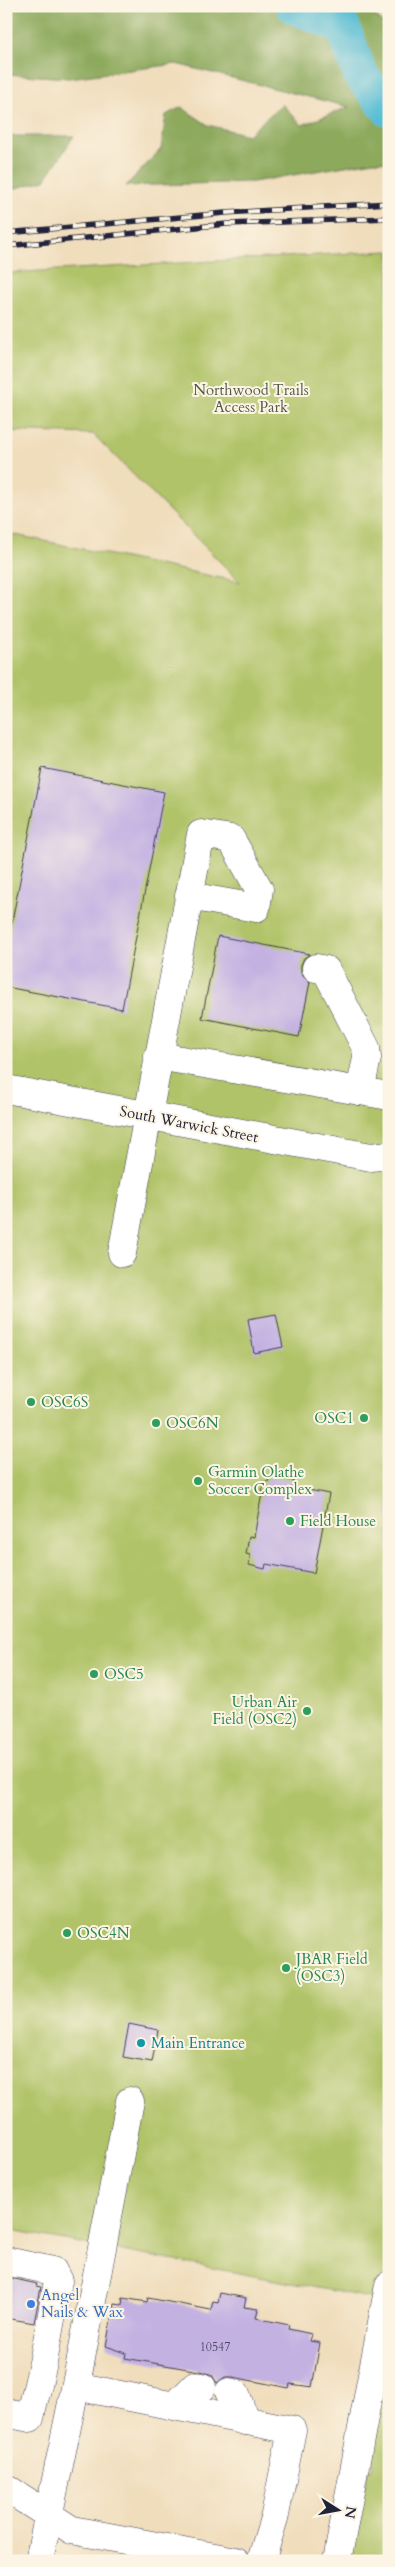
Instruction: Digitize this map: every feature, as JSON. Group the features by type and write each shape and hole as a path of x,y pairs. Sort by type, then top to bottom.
{"street":[{"path":"122,1253 189,896"},
{"path":"316,968 326,970 366,1048 367,1058 360,1091"},
{"path":"158,1056 389,1096"},
{"name":"South Warwick Street","path":"6,1089 383,1161"},
{"path":"39,2561 76,2386 130,2101"},
{"path":"6,2261 46,2268 53,2271 58,2281 43,2363 30,2418 6,2413"},
{"path":"337,2561 389,2284"},
{"path":"76,2386 292,2430 275,2515 261,2561"},
{"path":"175,2406 195,2386 202,2387"},
{"path":"229,2392 236,2394 246,2420"},
{"path":"6,2488 72,2530 236,2561"}],"green space":[{"path":"6,6 365,6 389,29 389,162 374,161 253,182 126,186 161,149 166,115 181,107 208,125 248,135 282,104 302,125 349,107 176,64 69,78 6,74"},
{"path":"6,136 74,136 45,180 6,191"},
{"name":"Garmin Olathe Soccer Complex","path":"389,251 389,2285 386,2301 6,2229 6,533 240,582 93,434 6,431 6,273"},
{"path":"389,2351 389,2561 353,2561 351,2555 368,2469 372,2470 374,2463 369,2462"}],"building":[{"path":"42,768 164,792 122,1009 6,987 6,952"},
{"path":"218,936 310,954 304,958 301,965 301,973 310,982 299,1037 202,1018"},
{"path":"276,1314 283,1347 254,1353 248,1319"},
{"name":"Field House","path":"269,1476 294,1481 293,1487 329,1494 314,1573 266,1564 265,1569 249,1565 250,1555 246,1554 249,1536 254,1537 264,1482 268,1482"},
{"name":"Main Entrance","path":"129,2024 158,2030 152,2062 123,2057"},
{"path":"6,2277 37,2284 36,2286 41,2287 34,2323 6,2318"},
{"path":"220,2293 246,2298 244,2307 258,2309 256,2318 289,2325 288,2329 312,2334 310,2341 320,2343 312,2387 290,2384 289,2388 233,2377 225,2377 217,2383 212,2375 205,2372 125,2358 126,2353 106,2346 114,2304 122,2305 123,2298 147,2302 148,2298 211,2310 213,2301 218,2302"}],"waterway":[{"path":"293,6 343,27 360,74 389,110"}],"railway":[{"path":"6,233 225,213 389,203"},
{"path":"6,246 227,224 389,218"}],"place":[{"name":"OSC6S","path":"31,1402"},
{"name":"OSC1","path":"364,1418"},
{"name":"OSC6N","path":"156,1423"},
{"name":"Garmin Olathe Soccer Complex","path":"198,1481"},
{"name":"Field House","path":"290,1521"},
{"name":"OSC5","path":"94,1674"},
{"name":"Urban Air Field (OSC2)","path":"307,1711"},
{"name":"OSC4N","path":"67,1933"},
{"name":"JBAR Field (OSC3)","path":"286,1968"},
{"name":"Main Entrance","path":"141,2043"},
{"name":"Angel Nails & Wax","path":"31,2304"}],"park label":[{"name":"Northwood Trails Access Park","path":"251,398"}]}
